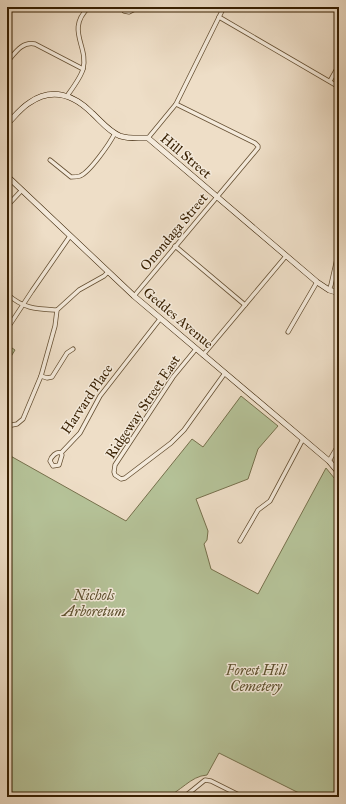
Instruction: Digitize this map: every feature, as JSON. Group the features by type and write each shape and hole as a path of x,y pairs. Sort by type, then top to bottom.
{"main road":[{"path":"7,124 27,104 34,100 53,95 67,96"},
{"name":"Hill Street","path":"67,96 86,107 103,124 115,133 128,138 148,138 317,282 329,290 339,293"},
{"name":"Geddes Avenue","path":"7,176 134,296 329,461 339,473"}],"street":[{"path":"67,96 83,69 83,60 78,36 78,24 82,13 88,7"},
{"path":"122,7 124,10 129,12 135,7"},
{"path":"148,138 176,104 224,7"},
{"path":"219,17 339,87"},
{"path":"7,62 25,44 30,43 35,44 83,69"},
{"path":"330,81 339,65"},
{"name":"Onondaga Street","path":"134,296 257,150 258,146 257,144 176,104"},
{"path":"50,160 71,177 80,176 85,173 97,159 115,133"},
{"path":"7,206 22,190"},
{"path":"7,329 70,236"},
{"path":"175,246 245,305"},
{"path":"329,290 332,285 339,250"},
{"path":"203,355 286,256"},
{"path":"7,426 14,426 21,421 41,376 55,326 57,310 79,290 104,276 108,272"},
{"path":"288,332 317,282"},
{"path":"7,294 23,306 36,309 57,310"},
{"name":"Harvard Place","path":"61,453 80,433 100,396 160,319"},
{"name":"Ridgeway Street East","path":"196,349 172,377 115,465 114,472 118,478 125,478 171,443 184,430 225,373"},
{"path":"41,376 47,378 52,377 67,353 73,350"},
{"path":"240,541 258,510 270,501 303,439"},
{"path":"329,461 339,444"},
{"path":"184,797 205,780 211,781 243,797"}],"green space":[{"path":"9,346 15,350 7,363 7,349"},
{"path":"241,396 278,426 258,449 248,479 196,499 208,531 207,540 204,544 211,569 258,594 326,468 339,484 339,797 307,797 219,753 207,775 195,778 176,792 165,797 7,797 7,454 126,521 192,439 203,447"}],"park label":[{"name":"Nichols Arboretum","path":"94,604"},
{"name":"Forest Hill Cemetery","path":"256,678"}]}
